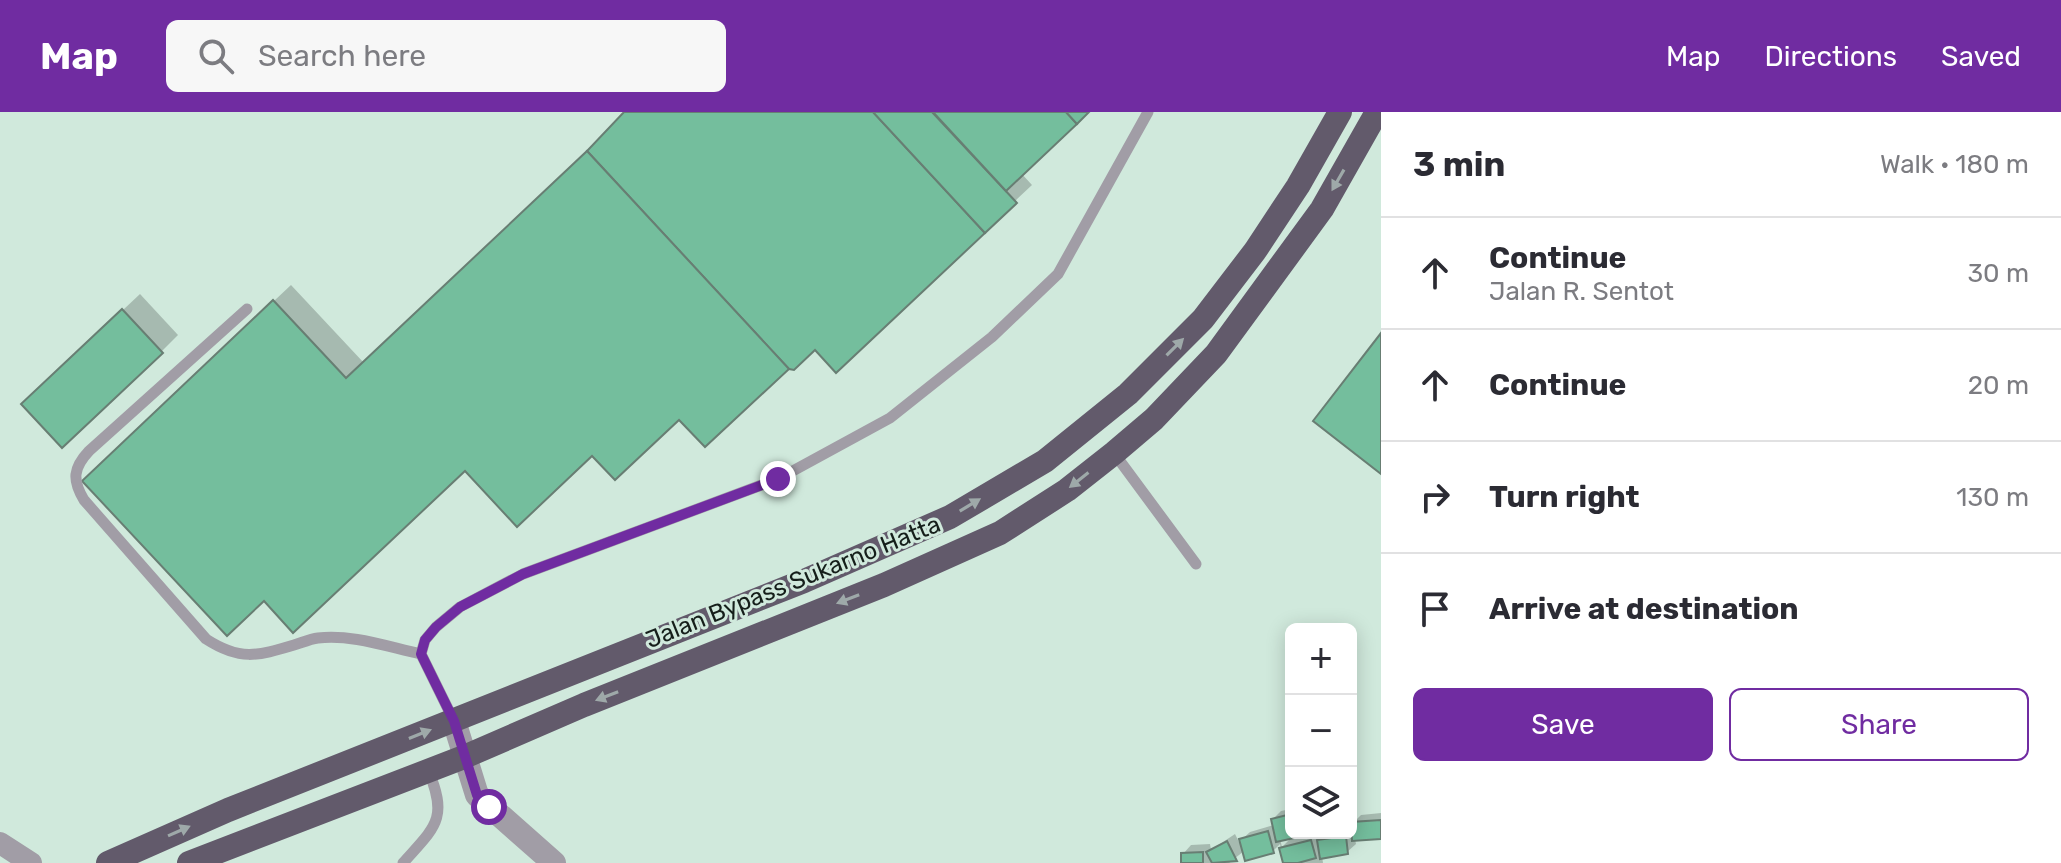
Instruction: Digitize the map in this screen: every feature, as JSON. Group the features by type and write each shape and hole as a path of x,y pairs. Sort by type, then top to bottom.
{"highway":[{"name":"Jalan Bypass Sukarno Hatta","path":"108,863 228,810 804,581 937,523 1045,461 1128,394 1203,319 1255,251 1298,186 1340,112"},
{"name":"Jalan Bypass Sukarno Hatta","path":"189,863 464,757 584,705 884,585 1000,533 1067,490 1114,453 1154,419 1216,354 1322,209 1377,112"}],"street":[{"path":"454,721 477,795 554,863"},
{"path":"0,843 31,863"}],"lane":[{"path":"454,721 421,654 425,640 436,627 460,607 523,574 778,479 890,418 992,337 1058,274 1148,112"},
{"path":"247,309 78,462 75,474 77,487 94,512 206,639 226,652 244,656 317,638 353,639 421,654"},
{"path":"1114,453 1196,564"},
{"path":"403,863 433,829 439,809 438,793 428,770"}],"building":[{"path":"624,112 873,112 985,233 836,373 815,350 794,370 789,369 587,151"},
{"path":"873,112 932,112 1017,203 985,233"},
{"path":"933,112 1066,112 1077,124 1006,191"},
{"path":"1066,112 1089,112 1077,124"},
{"path":"587,151 789,369 705,447 679,420 615,480 592,456 517,527 465,471 293,633 264,601 227,636 82,481 273,300 346,378"},
{"path":"122,309 163,353 62,448 21,404"},
{"path":"1381,333 1381,474 1313,421"},
{"path":"1285,816 1285,839 1290,839 1276,842 1271,819"},
{"path":"1381,820 1381,839 1352,841 1357,839 1357,822"},
{"path":"1268,831 1274,853 1245,861 1239,839"},
{"path":"1346,839 1348,854 1320,859 1317,840"},
{"path":"1311,840 1316,858 1283,863 1279,848"},
{"path":"1227,841 1237,861 1212,863 1206,852"},
{"path":"1203,852 1203,863 1181,863 1181,853"}],"route":[{"path":"489,807 477,795 454,721 421,654 425,640 436,627 460,607 523,574 778,479"}]}
